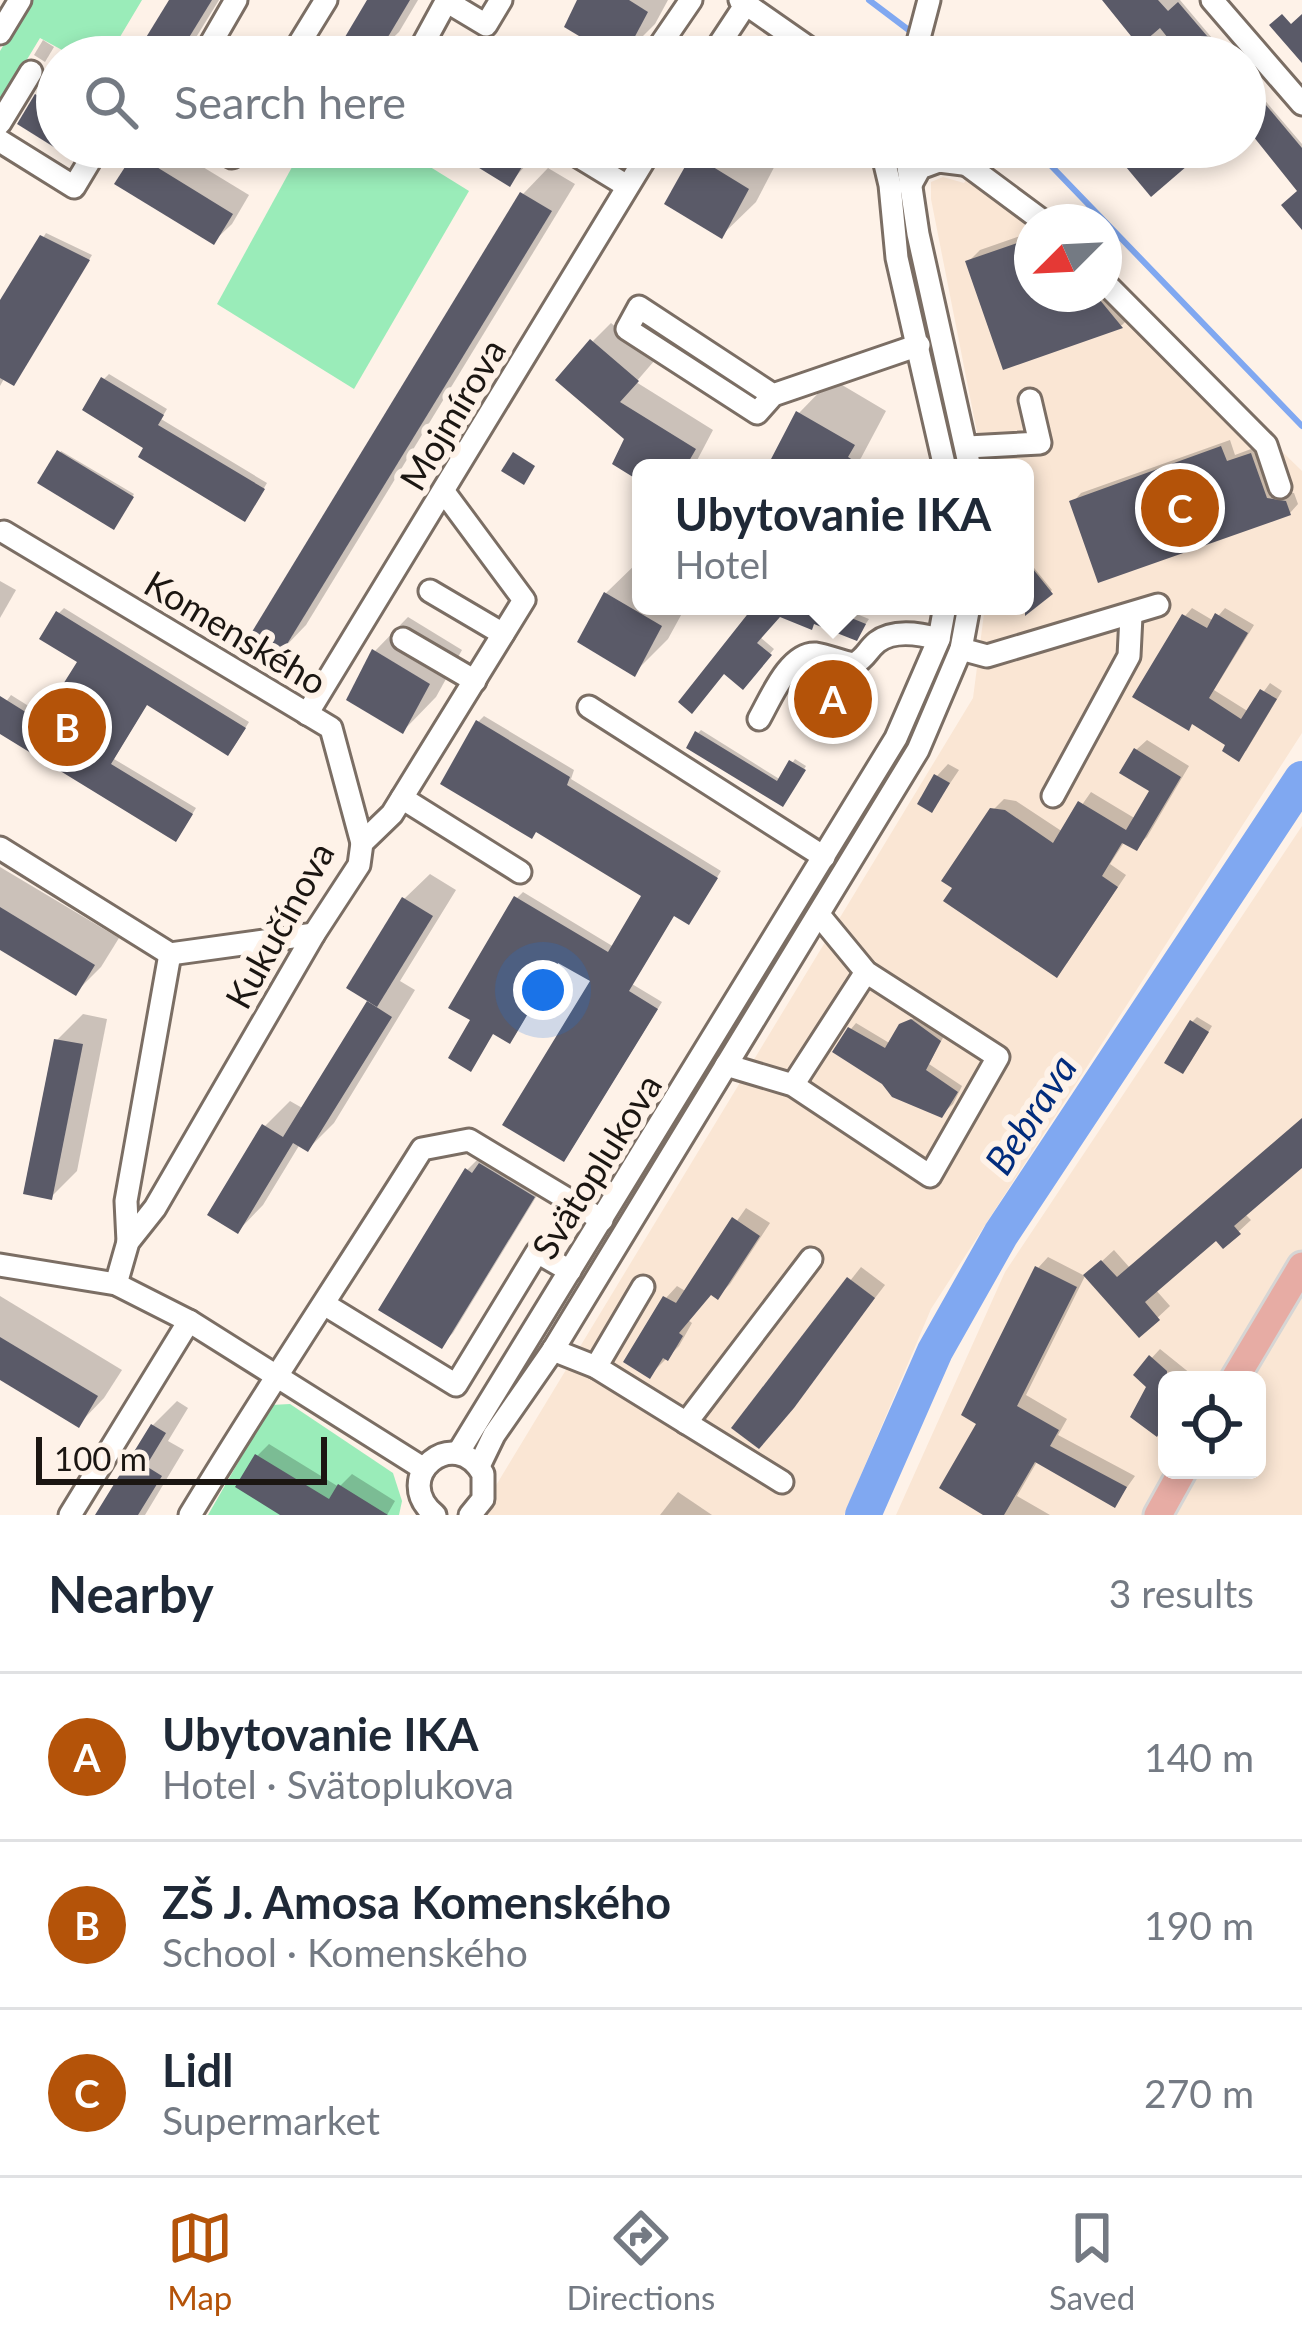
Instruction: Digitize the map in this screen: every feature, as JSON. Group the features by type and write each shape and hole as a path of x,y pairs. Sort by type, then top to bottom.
{"main road":[{"path":"1239,1371 1302,1267"},
{"path":"1158,1515 1178,1479"}],"street":[{"path":"0,33 20,0"},
{"path":"215,36 236,0"},
{"path":"305,36 326,0"},
{"path":"427,36 447,0 486,25 501,0"},
{"path":"666,36 691,0"},
{"path":"1212,0 1243,36"},
{"path":"723,36 743,2 792,36"},
{"path":"917,36 927,7"},
{"path":"1266,62 1302,104"},
{"path":"0,123 31,72"},
{"path":"0,141 36,163"},
{"path":"43,168 74,187 85,168"},
{"path":"607,168 627,186"},
{"name":"Mojmírova","path":"308,714 639,168"},
{"path":"886,168 897,258 943,459"},
{"path":"908,168 969,458 1040,443 1030,400"},
{"path":"910,186 920,168"},
{"path":"976,168 1021,204"},
{"path":"1122,300 1265,445 1280,487"},
{"path":"773,394 639,307 627,329 757,412 773,394 919,345"},
{"name":"Kukučínova","path":"116,1284 128,1242 154,1208 359,865 362,843 392,814 524,600 444,492"},
{"name":"Komenského","path":"4,532 331,728 362,843"},
{"path":"430,591 503,634"},
{"path":"961,649 987,656 1158,605"},
{"name":"Svätoplukova","path":"458,1454 896,738 939,639 943,615"},
{"name":"Svätoplukova","path":"479,1466 918,750 961,649 967,615"},
{"path":"1053,796 1129,656 1131,616"},
{"path":"759,718 801,657 815,654 854,664 889,637 939,639"},
{"path":"403,639 475,681"},
{"path":"589,707 824,857"},
{"path":"402,798 520,872"},
{"path":"0,848 170,954 314,934"},
{"path":"726,1065 793,1085 930,1175 998,1057 866,972 815,921 790,914"},
{"path":"128,1242 125,1201 170,954"},
{"path":"793,1085 866,972"},
{"path":"190,1515 274,1374 422,1149 469,1140 602,1220"},
{"path":"324,1304 456,1385 537,1252 570,1271"},
{"path":"686,1423 811,1259"},
{"path":"0,1265 116,1284 188,1321 424,1469"},
{"path":"596,1367 644,1287"},
{"path":"70,1515 188,1321"},
{"path":"553,1350 596,1367 782,1482"},
{"path":"428,1512 419,1489 424,1469 442,1454 458,1454 479,1466 493,1501 470,1515"}],"shaded area":[{"path":"974,168 993,168 1030,204 1014,204 1014,312 1122,312 1122,295 1302,471 1302,733 931,1309 844,1515 478,1515 973,698 984,615 1034,615 1034,459 982,459 931,199 931,182 943,177 964,183"},
{"path":"1302,826 1302,1515 896,1515 1005,1272"}],"green space":[{"path":"31,0 142,0 121,36 36,36 36,45 0,104 0,51"},
{"path":"291,168 432,168 469,191 354,389 217,304"},
{"path":"290,1404 393,1473 402,1501 399,1515 208,1515 271,1405"}],"building":[{"path":"169,0 212,0 190,36 147,36"},
{"path":"367,0 410,0 389,36 346,36"},
{"path":"577,0 629,0 648,12 635,36 579,36 564,27"},
{"path":"1102,0 1158,0 1168,11 1178,2 1207,36 1166,36 1160,28 1151,36 1131,36"},
{"path":"1282,14 1291,24 1302,14 1302,63 1269,25"},
{"path":"35,94 36,95 36,136 17,124"},
{"path":"1266,105 1302,148 1302,230 1281,205 1297,191 1266,152"},
{"path":"124,168 158,168 233,214 214,245 114,184"},
{"path":"479,168 521,168 510,187"},
{"path":"684,168 715,168 749,189 722,239 664,204"},
{"path":"1127,168 1185,168 1151,197"},
{"path":"520,192 552,211 281,654 250,635"},
{"path":"40,235 90,260 14,386 0,378 0,300"},
{"path":"1014,244 1014,312 1110,312 1123,328 1003,370 965,261"},
{"path":"590,339 639,381 620,402 696,449 690,459 632,459 632,476 612,464 624,439 555,380"},
{"path":"101,377 164,415 158,425 265,489 245,522 138,457 143,448 82,410"},
{"path":"796,411 855,445 848,457 851,459 771,459"},
{"path":"1221,446 1227,461 1251,453 1267,498 1286,501 1291,515 1098,583 1069,501"},
{"path":"57,450 134,497 114,530 37,483"},
{"path":"513,452 535,466 524,485 501,471"},
{"path":"1034,570 1053,594 1034,609"},
{"path":"604,592 632,608 632,615 643,615 662,626 635,677 577,642"},
{"path":"56,611 246,728 228,756 147,705 111,764 193,814 176,842 0,734 0,696 40,721 77,662 39,639"},
{"path":"1215,613 1248,633 1209,698 1241,719 1260,689 1277,699 1239,762 1222,751 1225,745 1192,724 1189,731 1132,697 1182,614 1207,628"},
{"path":"747,615 844,615 866,624 857,641 780,617 757,643 772,655 743,690 724,674 692,714 678,702"},
{"path":"372,649 430,684 403,734 346,700"},
{"path":"832,681 849,691 825,730 808,720"},
{"path":"476,720 570,777 567,785 718,878 689,925 674,916 629,991 658,1009 564,1162 502,1125 590,981 558,963 510,1044 493,1034 471,1072 448,1058 470,1020 448,1008 514,896 608,952 641,896 536,832 532,839 440,784"},
{"path":"695,731 777,781 789,760 806,770 783,807 686,748"},
{"path":"1134,748 1181,777 1137,851 1122,843 1102,876 1118,887 1057,978 943,901 952,888 941,881 990,808 1005,810 1053,843 1078,801 1126,830 1149,791 1119,773"},
{"path":"934,774 950,783 932,813 917,804"},
{"path":"402,897 433,916 377,1007 346,988"},
{"path":"0,907 95,965 76,996 0,950"},
{"path":"367,1001 392,1017 308,1152 293,1143 238,1234 207,1215 262,1124 283,1137"},
{"path":"911,1019 941,1041 926,1070 958,1092 942,1118 892,1097 882,1084 832,1052 848,1027 885,1048 899,1024"},
{"path":"1190,1020 1209,1032 1183,1074 1164,1063"},
{"path":"54,1039 83,1044 52,1200 23,1194"},
{"path":"1302,1118 1302,1168 1234,1226 1241,1234 1223,1249 1216,1241 1145,1302 1160,1320 1139,1338 1083,1275 1101,1260 1117,1277"},
{"path":"479,1163 535,1197 442,1349 378,1310 465,1168 472,1173"},
{"path":"732,1217 760,1236 718,1300 711,1295 679,1333 683,1336 668,1361 663,1358 650,1379 623,1362 663,1296 676,1303"},
{"path":"1035,1266 1077,1287 1017,1406 1059,1430 1050,1446 1127,1487 1115,1508 1035,1462 1004,1515 983,1515 939,1488 976,1424 961,1415"},
{"path":"847,1277 875,1298 759,1449 731,1428"},
{"path":"0,1337 98,1396 79,1428 0,1380"},
{"path":"1149,1355 1167,1371 1158,1371 1157,1437 1130,1417 1146,1387 1133,1375"},
{"path":"151,1424 166,1433 146,1466 162,1476 138,1515 95,1515"},
{"path":"255,1454 329,1499 338,1484 388,1515 280,1515 235,1487"}],"waterway":[{"path":"869,0 914,34"},
{"path":"1053,168 1302,426"},
{"name":"Bebrava","path":"863,1515 935,1351 1001,1234 1302,779"}],"place":[{"name":"Lidl","path":"1180,508"},
{"name":"Ubytovanie IKA","path":"833,699"},
{"name":"ZŠ J. Amosa Komenského","path":"67,727"}]}
